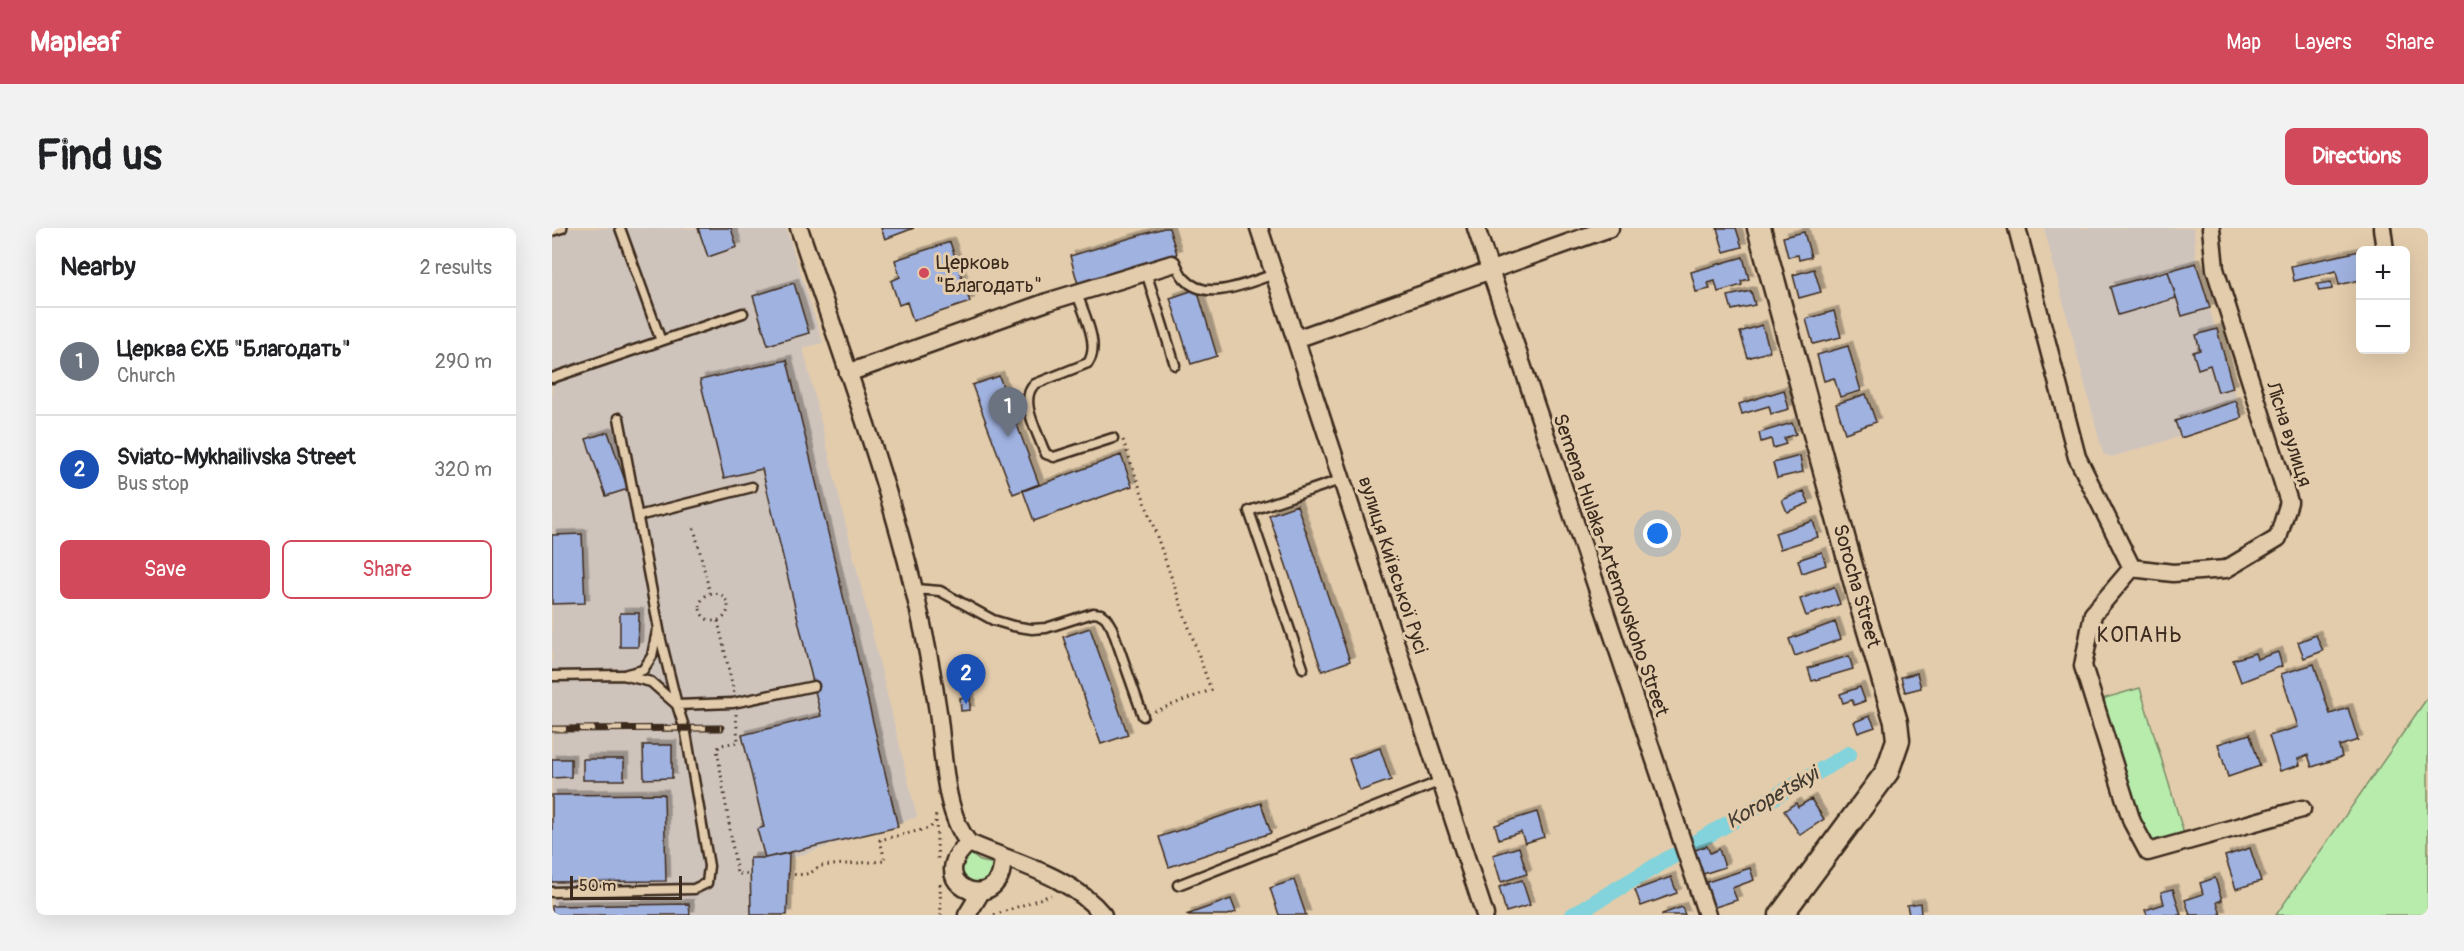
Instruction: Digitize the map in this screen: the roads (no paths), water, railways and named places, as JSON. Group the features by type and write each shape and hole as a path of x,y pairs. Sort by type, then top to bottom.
{"main road":[{"name":"Sorocha Street","path":"1759,228 1864,614 1896,722 1898,740 1887,772 1782,915"}],"street":[{"path":"799,228 895,514 915,589 936,699 954,817 959,831 969,843 1059,880 1103,915"},
{"name":"вулиця Київської Русі","path":"1259,228 1485,915"},
{"name":"Semena Hulaka-Artemovskoho Street","path":"1476,228 1707,915"},
{"path":"1296,339 1610,228"},
{"path":"2017,228 2077,457 2132,568 2092,614 2083,666 2132,822 2148,852 2302,809"},
{"name":"Лісна вулиця","path":"2132,568 2173,573 2226,569 2278,538 2289,502 2216,269 2211,228"},
{"path":"2382,228 2384,246"},
{"path":"848,374 1077,293 1172,264"},
{"path":"969,843 957,854 953,868 957,881 974,891 993,886 997,881 1003,858"},
{"path":"965,915 974,891"}],"lane":[{"path":"552,231 562,228"},
{"path":"620,228 661,341"},
{"path":"1172,264 1177,266 1186,281 1208,292 1221,291 1275,274"},
{"path":"1146,272 1175,365"},
{"path":"1077,293 1092,341 1092,357 1088,363 1035,384 1030,388 1028,405 1046,454 1054,457 1113,438"},
{"path":"552,378 743,313"},
{"path":"552,892 694,889 707,883 709,866 686,733 676,705 658,626 619,418"},
{"path":"1303,668 1249,511 1343,478"},
{"path":"638,516 752,487"},
{"path":"915,589 940,591 993,620 1032,629 1046,628 1093,613 1101,614 1112,628 1143,716"},
{"path":"552,676 623,675 643,670 652,656 658,626"},
{"path":"623,675 651,682 676,705 735,702 814,687"},
{"path":"1178,885 1441,781"}],"waterway":[{"name":"Koropetskyi","path":"1696,842 1849,754"},
{"name":"Koropetskyi","path":"1573,915 1673,856"}],"railway":[{"path":"552,729 721,728"}],"place":[{"name":"Церковь \"Благодать\"","path":"924,273"},
{"name":"Церква ЄХБ \"Благодать\"","path":"1008,437"},
{"name":"Sviato-Mykhailivska Street","path":"966,704"}],"district":[{"name":"КОПАНЬ","path":"2140,635"}]}
